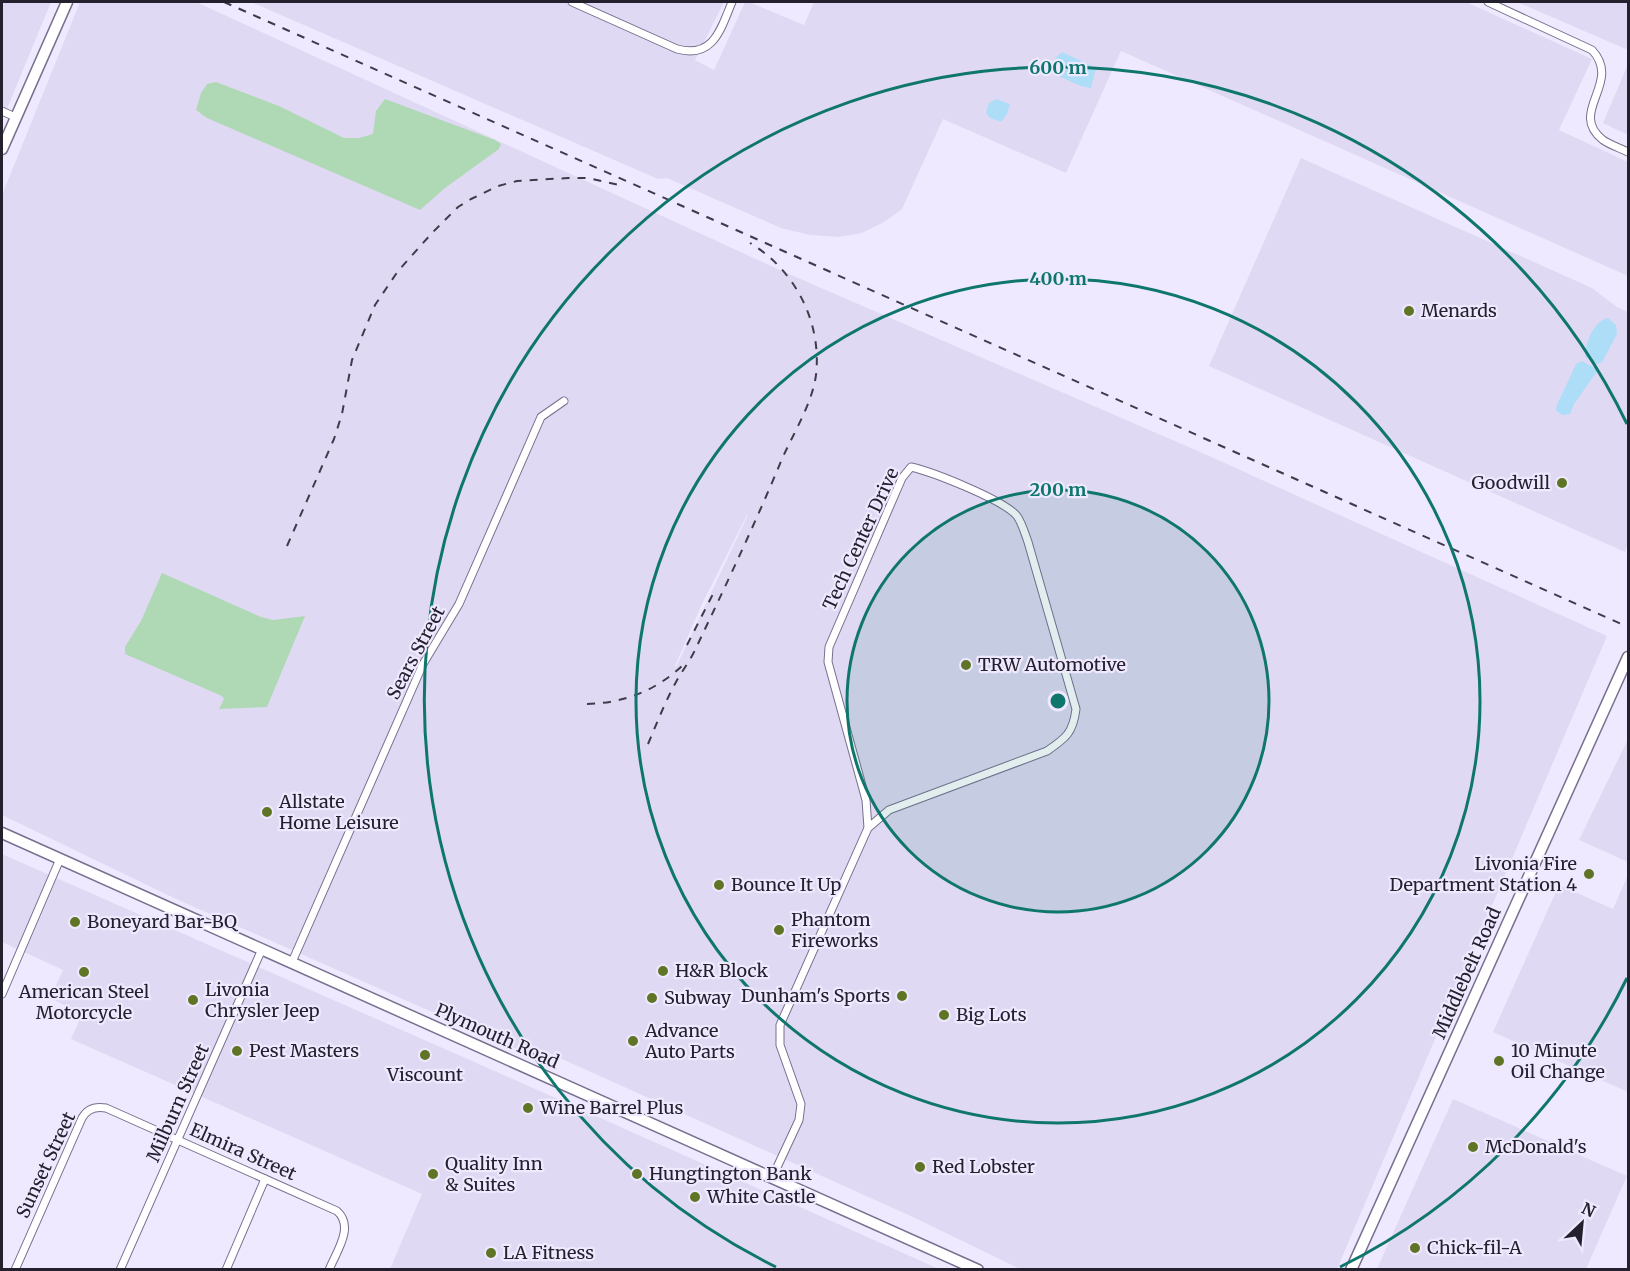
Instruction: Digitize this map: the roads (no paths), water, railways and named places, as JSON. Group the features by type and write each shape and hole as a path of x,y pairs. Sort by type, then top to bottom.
{"main road":[{"path":"2,148 67,2"},
{"name":"Middlebelt Road","path":"1351,1269 1629,657"},
{"name":"Plymouth Road","path":"2,833 978,1269"}],"street":[{"path":"572,2 677,50 693,51 701,50 714,40 732,2"},
{"path":"1488,2 1592,50 1601,61 1603,77 1591,108 1590,123 1602,139 1629,152"},
{"path":"2,111 15,117"},
{"name":"Sears Street","path":"292,962 423,664 459,604 541,417 564,401"},
{"name":"Tech Center Drive","path":"772,1178 801,1111 801,1104 780,1045 780,1025 868,828 890,810 1047,751 1065,739 1074,724 1076,709 1031,553 1017,516 1002,504 927,470 911,467 902,478 829,647 828,662 866,800 868,828"},
{"path":"2,993 60,859"},
{"name":"Milburn Street","path":"120,1269 262,949"},
{"name":"Elmira Street","path":"91,1109 99,1106 106,1108 338,1211 345,1221 345,1233 329,1269"},
{"name":"Sunset Street","path":"15,1269 82,1119 91,1109"},
{"path":"226,1269 265,1179"}],"water":[{"path":"1062,52 1096,68 1091,88 1052,73 1054,61"},
{"path":"996,99 1010,104 1001,122 990,118 986,113 989,103"},
{"path":"1608,318 1616,325 1617,334 1602,362 1597,364 1585,357 1586,346 1594,328"},
{"path":"1582,361 1598,370 1574,404 1570,414 1562,415 1556,410 1557,405 1576,364"}],"railway":[{"path":"224,2 1628,627"},
{"path":"287,546 334,439 342,414 352,360 375,305 398,271 432,233 458,207 471,199 498,186 517,181 588,178 619,185"},
{"path":"648,744 668,697 693,654 740,555 807,407 814,386 817,355 815,336 802,299 780,268 750,243"},
{"path":"687,645 714,592"},
{"path":"587,704 614,701 638,694 650,689 682,666"}],"place":[{"name":"Menards","path":"1409,311"},
{"name":"Goodwill","path":"1562,483"},
{"name":"TRW Automotive","path":"966,665"},
{"name":"Allstate Home Leisure","path":"267,812"},
{"name":"Livonia Fire Department Station 4","path":"1589,874"},
{"name":"Bounce It Up","path":"719,885"},
{"name":"Boneyard Bar-BQ","path":"75,922"},
{"name":"Phantom Fireworks","path":"779,930"},
{"name":"H&R Block","path":"663,971"},
{"name":"American Steel Motorcycle","path":"84,972"},
{"name":"Dunham's Sports","path":"902,996"},
{"name":"Subway","path":"652,998"},
{"name":"Livonia Chrysler Jeep","path":"193,1000"},
{"name":"Big Lots","path":"944,1015"},
{"name":"Advance Auto Parts","path":"633,1041"},
{"name":"Pest Masters","path":"237,1051"},
{"name":"Viscount","path":"425,1055"},
{"name":"10 Minute Oil Change","path":"1499,1061"},
{"name":"Wine Barrel Plus","path":"528,1108"},
{"name":"McDonald's","path":"1473,1147"},
{"name":"Red Lobster","path":"920,1167"},
{"name":"Quality Inn & Suites","path":"433,1174"},
{"name":"Hungtington Bank","path":"637,1174"},
{"name":"White Castle","path":"695,1197"},
{"name":"Chick-fil-A","path":"1415,1248"},
{"name":"LA Fitness","path":"491,1253"}]}
